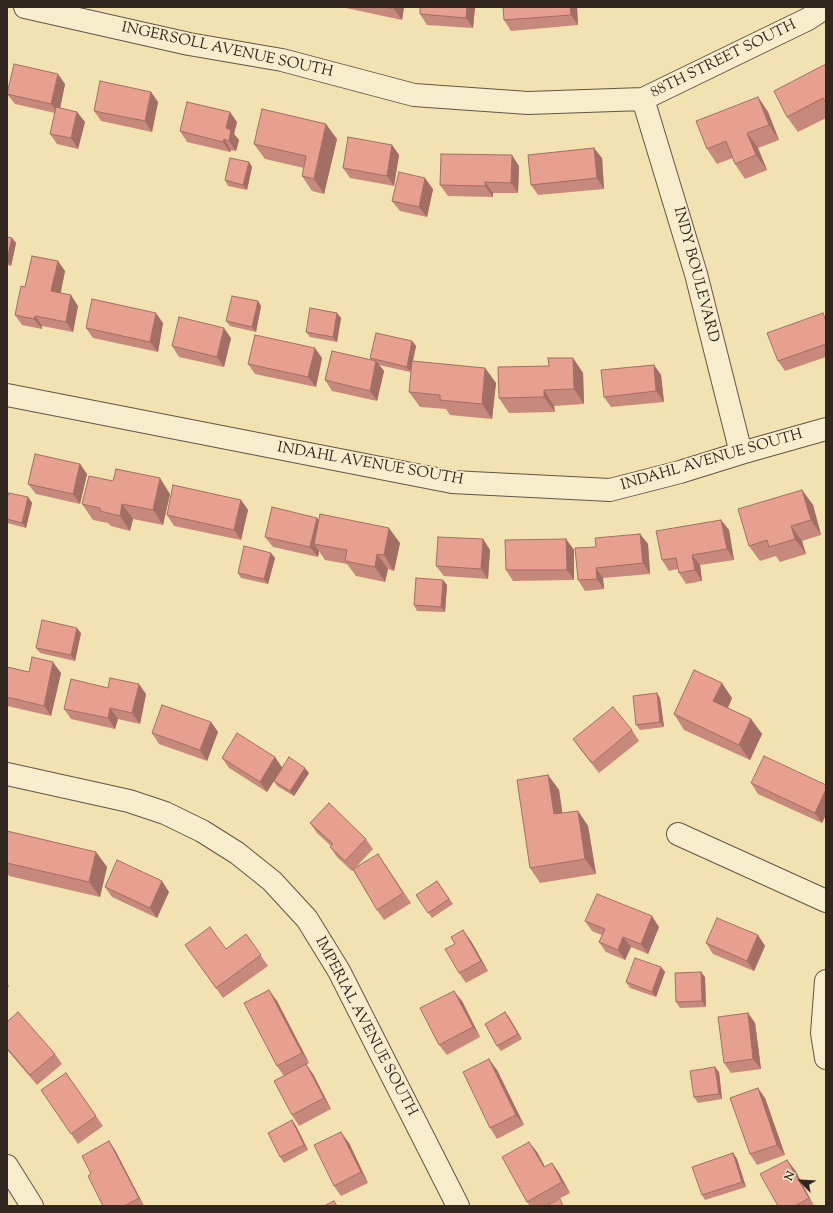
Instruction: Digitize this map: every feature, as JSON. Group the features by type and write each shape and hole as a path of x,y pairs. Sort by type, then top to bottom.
{"street":[{"name":"INGERSOLL AVENUE SOUTH","path":"25,7 189,44 282,60 414,95 528,103 643,99"},
{"name":"88TH STREET SOUTH","path":"643,99 808,19 826,8"},
{"name":"INDY BOULEVARD","path":"643,99 696,274 741,453"},
{"name":"INDAHL AVENUE SOUTH","path":"7,395 452,482 610,490 680,472 826,429"},
{"name":"IMPERIAL AVENUE SOUTH","path":"7,774 129,801 165,813 202,831 238,853 272,881 307,919 339,971 458,1206"},
{"path":"678,834 826,901"},
{"path":"826,981 822,1033 826,1058"},
{"path":"7,1166 32,1206"}],"building":[{"path":"383,7 395,7 394,9"},
{"path":"420,7 467,7 466,18 420,14"},
{"path":"503,7 570,7 571,15 504,20"},
{"path":"14,64 58,74 51,104 7,94"},
{"path":"826,64 826,103 823,98 787,117 774,91"},
{"path":"100,81 151,92 145,121 94,111"},
{"path":"758,97 769,125 747,133 756,155 735,164 726,141 707,149 696,121"},
{"path":"187,102 230,112 226,128 231,130 229,141 224,139 223,142 180,131"},
{"path":"56,107 77,112 71,138 50,134"},
{"path":"262,109 326,124 314,179 302,176 306,156 254,144"},
{"path":"348,137 392,145 387,176 343,168"},
{"path":"594,148 597,178 531,185 528,155"},
{"path":"441,154 512,155 511,183 485,182 485,186 440,185"},
{"path":"230,158 249,162 243,185 225,180"},
{"path":"399,172 425,178 419,207 392,201"},
{"path":"7,237 12,238 7,260"},
{"path":"32,256 58,261 51,291 71,295 66,322 35,316 34,319 15,315 21,286 25,287"},
{"path":"232,296 258,301 252,327 226,321"},
{"path":"92,299 156,313 150,342 86,328"},
{"path":"310,308 337,313 333,337 306,332"},
{"path":"823,313 826,321 826,344 778,361 767,333"},
{"path":"179,317 224,328 217,357 172,346"},
{"path":"376,333 412,341 407,367 370,358"},
{"path":"255,335 315,348 308,377 248,364"},
{"path":"332,351 376,361 370,391 325,380"},
{"path":"548,358 573,358 574,389 544,390 544,397 499,398 498,367 549,366"},
{"path":"412,361 485,368 482,404 440,400 440,395 409,392"},
{"path":"654,365 656,391 604,397 601,370"},
{"path":"35,454 80,464 73,494 28,484"},
{"path":"116,469 160,478 153,510 122,504 120,516 100,511 100,508 82,504 89,476 113,481"},
{"path":"173,485 241,500 234,530 167,515"},
{"path":"802,490 811,520 791,526 795,539 769,547 767,540 749,546 738,509"},
{"path":"9,493 28,497 22,523 7,519 7,499"},
{"path":"272,507 317,518 310,547 265,537"},
{"path":"320,514 389,528 384,555 377,554 375,567 345,561 347,550 314,544"},
{"path":"721,520 727,549 692,555 695,570 679,573 676,558 662,560 656,531"},
{"path":"640,534 643,563 596,568 597,579 578,580 575,548 596,547 595,538"},
{"path":"438,537 483,539 481,569 436,566"},
{"path":"566,539 567,570 506,570 505,540"},
{"path":"244,546 271,553 264,579 238,573"},
{"path":"416,578 443,580 441,607 414,605"},
{"path":"42,620 77,628 71,655 36,648"},
{"path":"32,657 53,662 44,706 7,697 7,667 29,672"},
{"path":"694,670 722,683 713,701 751,719 739,745 674,714"},
{"path":"110,678 139,684 132,713 110,708 108,718 64,709 71,679 108,688"},
{"path":"657,693 660,722 636,725 633,696"},
{"path":"162,705 211,722 200,750 152,733"},
{"path":"613,707 632,730 592,763 573,739"},
{"path":"237,733 275,757 260,782 222,758"},
{"path":"764,756 826,785 826,789 815,813 751,783"},
{"path":"289,757 305,768 290,791 274,781"},
{"path":"548,775 554,814 578,811 585,859 530,868 517,780"},
{"path":"329,803 366,839 345,861 330,847 333,844 310,823"},
{"path":"7,831 96,852 89,882 7,863"},
{"path":"378,854 403,893 377,910 353,869"},
{"path":"117,860 162,881 150,908 105,887"},
{"path":"437,881 449,899 428,913 416,895"},
{"path":"597,894 652,916 641,944 623,937 618,950 599,942 605,929 585,921"},
{"path":"717,918 758,935 747,961 706,943"},
{"path":"210,927 226,949 246,934 261,955 216,988 185,945"},
{"path":"463,930 481,961 459,973 445,949 455,944 451,937"},
{"path":"635,958 661,967 652,992 626,982"},
{"path":"701,972 702,1001 676,1002 675,973"},
{"path":"269,990 302,1053 277,1066 244,1003"},
{"path":"454,991 473,1027 439,1045 420,1008"},
{"path":"18,1012 55,1054 30,1075 7,1048 7,1022"},
{"path":"505,1012 518,1034 497,1046 485,1024"},
{"path":"748,1013 753,1059 724,1063 718,1017"},
{"path":"489,1059 516,1115 490,1128 463,1072"},
{"path":"306,1064 324,1098 292,1115 274,1081"},
{"path":"715,1067 719,1094 694,1097 690,1071"},
{"path":"66,1073 96,1116 71,1134 41,1090"},
{"path":"758,1088 777,1145 750,1154 730,1098"},
{"path":"292,1120 304,1145 280,1157 268,1133"},
{"path":"341,1132 361,1172 334,1186 314,1145"},
{"path":"109,1141 139,1198 124,1206 103,1206 88,1176 91,1174 82,1156"},
{"path":"529,1142 544,1167 552,1163 562,1182 527,1202 502,1157"},
{"path":"733,1153 742,1182 702,1195 692,1167"},
{"path":"787,1160 809,1198 795,1206 778,1206 760,1174"},
{"path":"560,1199 563,1206 546,1206"},
{"path":"334,1201 337,1206 324,1206"}]}
